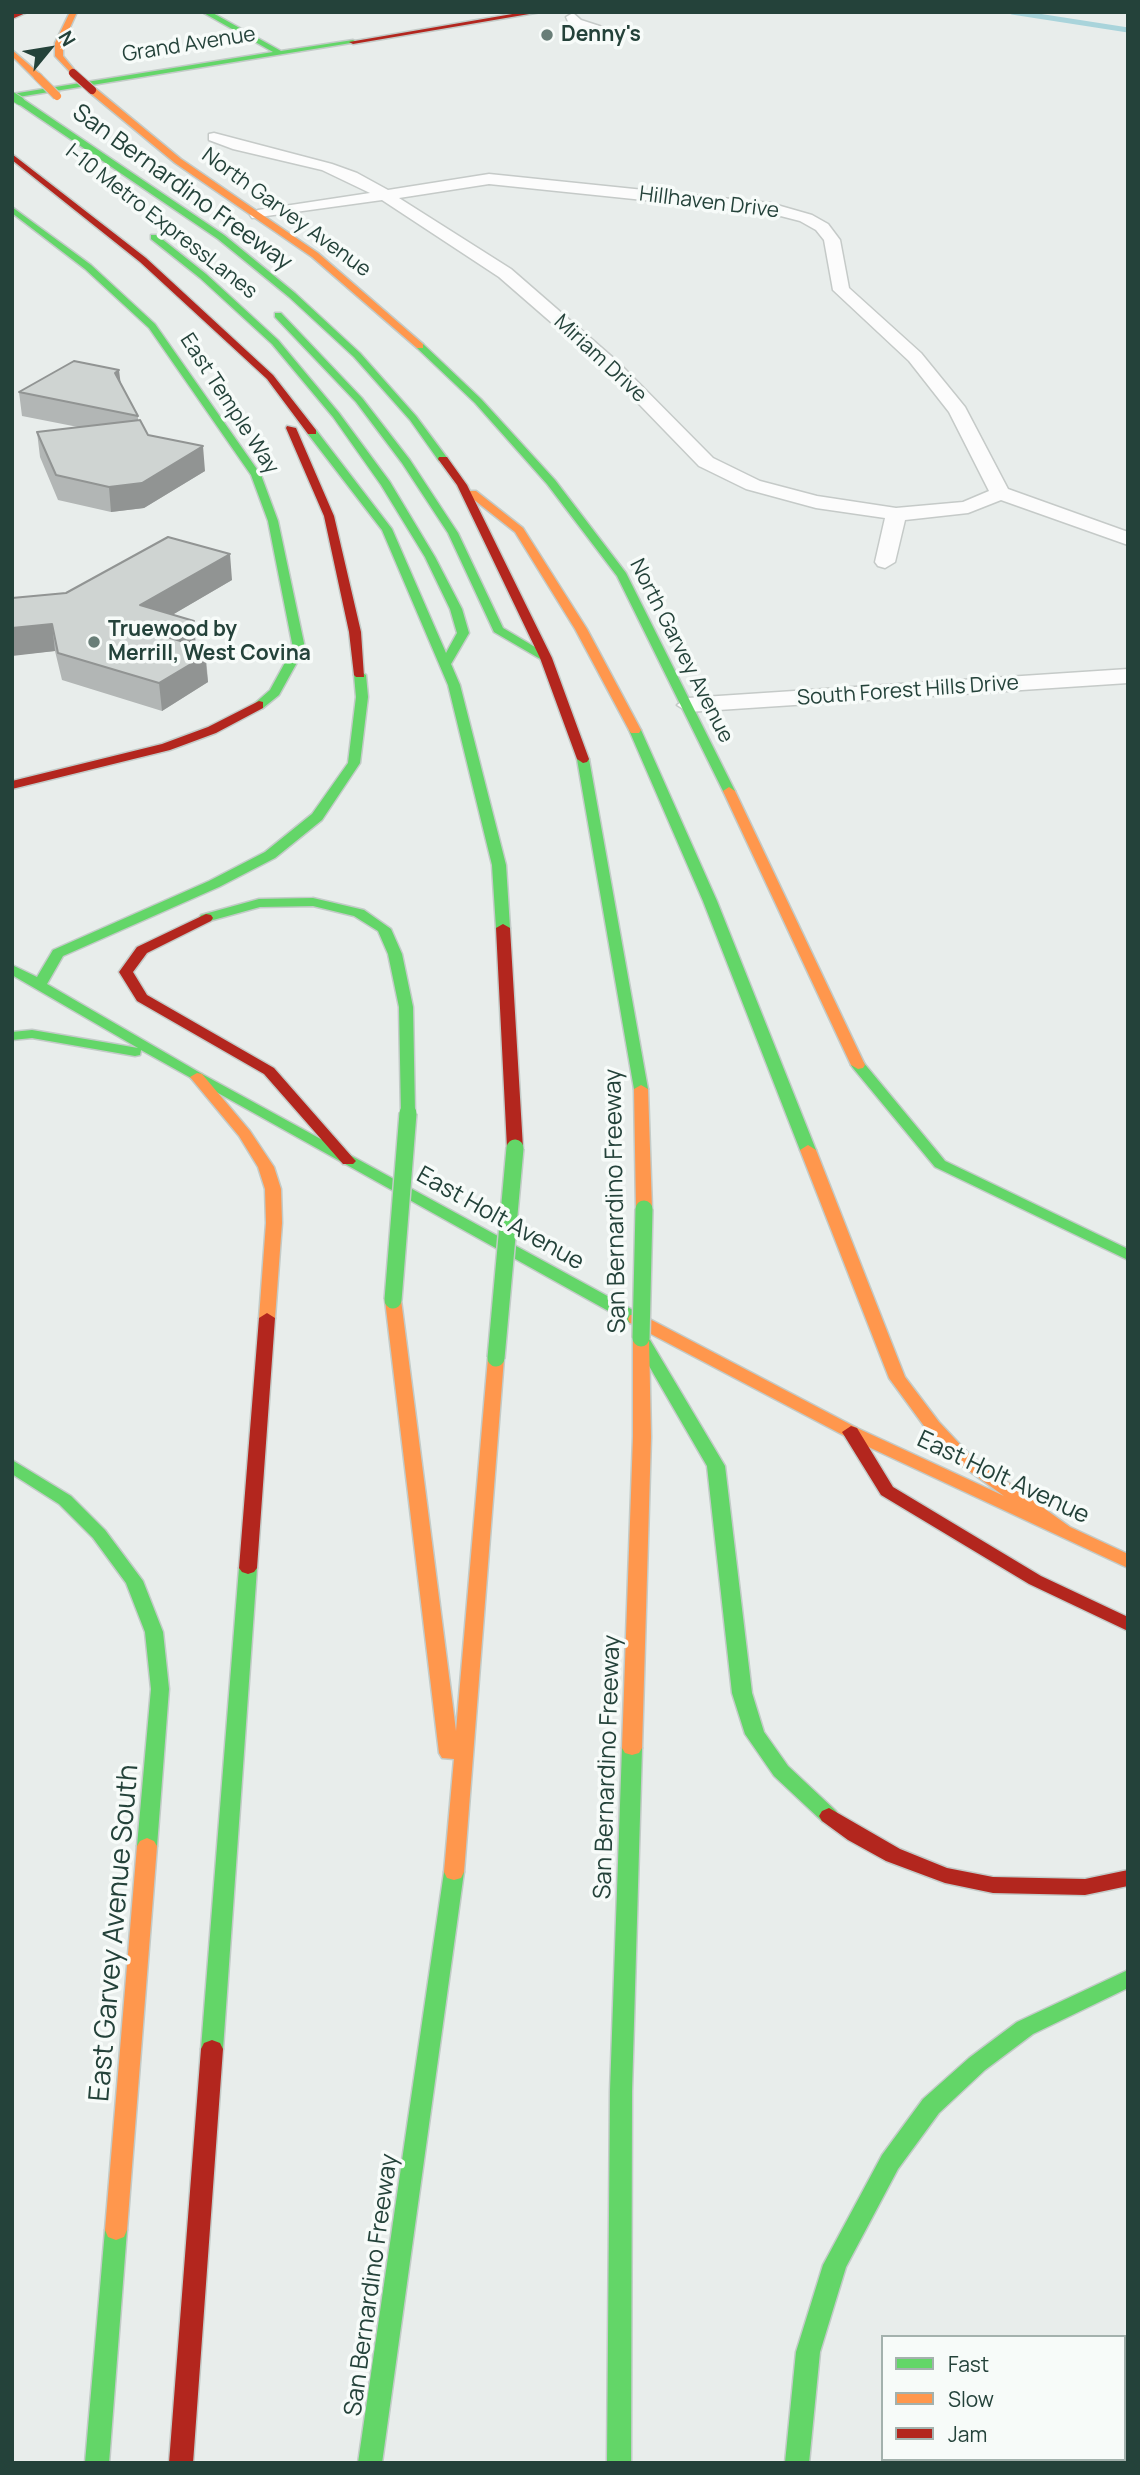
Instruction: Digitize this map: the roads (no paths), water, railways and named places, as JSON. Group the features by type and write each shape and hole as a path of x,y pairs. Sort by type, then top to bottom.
{"main road":[{"name":"North Garvey Avenue","path":"74,12 59,43 59,56 73,73 178,161 316,255 370,300 478,401 551,482 622,575 688,705 858,1065 940,1164 1128,1255"},
{"path":"205,12 262,44"},
{"path":"233,12 281,47 300,49 538,12"},
{"name":"Grand Avenue","path":"14,99 474,12"},
{"name":"Grand Avenue","path":"14,99 262,44 281,47"},
{"path":"12,52 62,100"},
{"name":"San Bernardino Freeway","path":"14,99 221,237 292,295 357,355 413,418 462,485 546,658 587,770 641,1078 644,1209 642,1437 621,2091 619,2463"},
{"name":"I-10 Metro ExpressLanes","path":"14,99 139,201"},
{"name":"San Bernardino Freeway","path":"12,156 143,260 270,377 387,529 454,685 499,865 515,1148 459,1836 370,2463"},
{"path":"141,162 147,186"},
{"name":"East Temple Way","path":"12,209 88,267 152,326 256,475 273,521 299,648 275,692 251,711 212,730 166,747 12,785"},
{"name":"I-10 Metro ExpressLanes","path":"143,229 203,276 275,342 336,415 386,484 430,557 456,609 463,633 444,666"},
{"name":"I-10 Metro ExpressLanes","path":"265,304 292,328 359,400 407,462 453,533 498,629 546,658"},
{"path":"19,998 39,985 58,953 214,884 270,855 317,817 354,763 362,697 352,620 329,516 270,377"},
{"path":"462,485 519,530 582,629 642,744 715,914 897,1378 933,1426 964,1459 1063,1531"},
{"path":"348,1161 269,1071 142,998 126,972 142,950 214,914 259,903 313,902 359,913 384,929 395,954 406,1007 408,1113 393,1300 459,1836"},
{"name":"East Holt Avenue","path":"12,969 197,1077 696,1352 851,1432 1128,1562"},
{"path":"12,1036 32,1034 161,1056"},
{"path":"181,2463 274,1223 273,1189 266,1167 245,1134 197,1077"},
{"path":"641,1338 716,1466 742,1693 755,1734 781,1771 813,1804 874,1845 945,1875 993,1885 1032,1888 1085,1887 1128,1878"},
{"path":"851,1432 887,1491 1035,1580 1128,1625"},
{"name":"East Garvey Avenue South","path":"12,1466 65,1500 99,1534 134,1581 153,1632 160,1689 97,2463"},
{"path":"797,2463 808,2352 835,2265 890,2162 930,2106 977,2064 1025,2028 1128,1978"}],"street":[{"path":"559,12 573,17 575,23 617,34"},
{"name":"Miriam Drive","path":"214,137 238,146 327,167 352,176 383,194 505,274 612,366 706,462 753,485 816,502 897,514 968,507 1000,493"},
{"name":"Hillhaven Drive","path":"258,215 464,181 520,180 770,208 806,218 822,227 832,240 841,290 915,357 957,411 1000,493"},
{"path":"1000,493 1128,539"},
{"path":"885,562 897,514"},
{"name":"South Forest Hills Drive","path":"688,705 1128,676"}],"waterway":[{"path":"1012,12 1128,30"}],"place":[{"name":"Denny's","path":"547,35"},
{"name":"Truewood by Merrill, West Covina","path":"94,642"}]}
